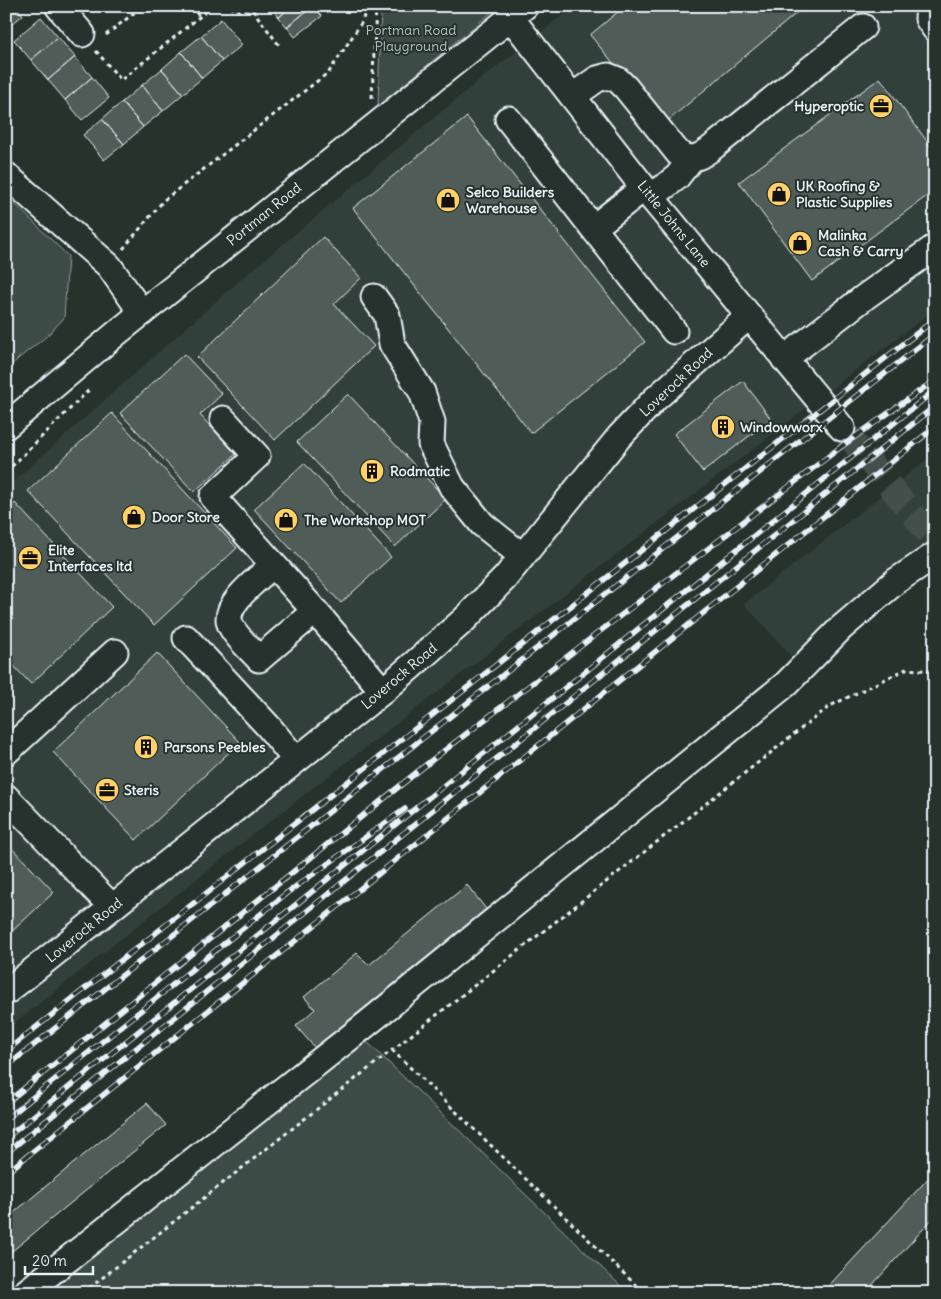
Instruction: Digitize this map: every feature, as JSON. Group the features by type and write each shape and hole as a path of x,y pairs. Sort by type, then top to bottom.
{"street":[{"path":"58,6 87,40"},
{"name":"Portman Road","path":"6,426 142,313 518,12"},
{"name":"Little Johns Lane","path":"518,12 573,96 648,192 842,428"},
{"path":"573,96 597,79 608,76 618,80 678,153 686,158 696,158 863,27"},
{"path":"508,119 674,331"},
{"path":"593,228 648,192 677,177 692,158"},
{"path":"6,175 109,266 142,313"},
{"path":"784,359 866,296 935,248"},
{"path":"374,297 387,315 392,344 422,392 432,422 431,444 452,487 482,524 522,556"},
{"name":"Loverock Road","path":"6,992 383,690 464,620 505,578 619,437 655,399 749,316"},
{"path":"223,420 257,456 213,497 383,690"},
{"path":"25,1293 393,1002 786,684 841,628 896,581 935,554"},
{"path":"272,565 235,601 228,620 231,627 259,659 315,611"},
{"path":"186,638 268,726 296,760"},
{"path":"6,752 115,652"},
{"path":"6,798 112,907"}],"path":[{"path":"143,6 87,40 120,80 213,6"},
{"path":"190,6 200,17"},
{"path":"230,6 235,11 252,9 279,45"},
{"path":"109,266 164,200 329,72 362,22 367,6"},
{"path":"371,128 376,6"},
{"path":"83,1293 830,706 906,669 935,672"},
{"path":"392,1050 644,1293"}],"shaded area":[{"path":"575,6 935,6 935,309 256,832 6,1030 6,488 239,281 477,82"},
{"path":"935,453 935,570 805,671 744,604"}],"green space":[{"name":"Portman Road Playground","path":"381,6 499,6 378,106"},
{"path":"6,195 68,256 64,318 47,336 6,370"},
{"path":"362,1037 628,1293 38,1293"}],"building":[{"path":"6,6 15,6 23,15 6,29"},
{"path":"272,6 292,6 279,17"},
{"path":"292,6 313,6 287,27 279,17"},
{"path":"313,6 322,16 295,37 287,27"},
{"path":"625,6 805,6 664,124 590,35"},
{"path":"41,17 58,37 31,60 14,40"},
{"path":"221,19 242,45 222,61 201,36"},
{"path":"201,36 222,61 202,78 181,52"},
{"path":"58,37 75,57 48,80 31,60"},
{"path":"181,52 202,78 183,94 162,69"},
{"path":"75,57 92,77 65,100 48,80"},
{"path":"162,69 183,94 163,111 142,85"},
{"path":"92,77 109,98 82,120 65,100"},
{"path":"880,78 935,152 935,190 812,281 739,182"},
{"path":"142,85 163,111 143,127 122,102"},
{"path":"122,102 143,127 124,144 102,119"},
{"path":"467,117 645,342 531,433 353,208"},
{"path":"102,119 124,144 104,160 83,135"},
{"path":"323,237 361,278 334,304 374,346 275,440 197,357"},
{"path":"184,354 222,394 200,415 236,454 194,492 120,413"},
{"name":"Windowworx","path":"743,381 771,419 703,472 674,434"},
{"name":"Rodmatic","path":"348,394 446,499 395,547 297,442"},
{"path":"112,413 237,548 154,625 28,491"},
{"path":"304,463 391,557 341,603 254,509"},
{"path":"15,503 112,607 31,684 6,658 6,512"},
{"name":"Parsons Peebles","path":"157,653 240,742 136,840 53,752"},
{"path":"6,842 54,892 6,937"},
{"path":"467,885 486,909 315,1048 296,1026 315,1009 304,997 357,953 369,965"},
{"path":"147,1103 166,1125 6,1256 6,1219"},
{"path":"935,1171 935,1216 865,1293 822,1293"}],"tunnel":[{"path":"842,428 935,541"}],"railway":[{"path":"6,1051 935,319"},
{"path":"6,1067 935,334"},
{"path":"6,1103 432,760 842,446 935,380"},
{"path":"6,1138 935,390"},
{"path":"6,1153 935,406"},
{"path":"6,1173 935,427"},
{"path":"6,1119 288,892 405,809"}],"place":[{"name":"Hyperoptic","path":"881,106"},
{"name":"UK Roofing & Plastic Supplies","path":"779,194"},
{"name":"Selco Builders Warehouse","path":"448,200"},
{"name":"Malinka Cash & Carry","path":"800,243"},
{"name":"Windowworx","path":"723,427"},
{"name":"Rodmatic","path":"372,471"},
{"name":"Door Store","path":"134,517"},
{"name":"The Workshop MOT","path":"286,520"},
{"name":"Elite Interfaces ltd","path":"30,558"},
{"name":"Parsons Peebles","path":"146,747"},
{"name":"Steris","path":"107,790"}]}
